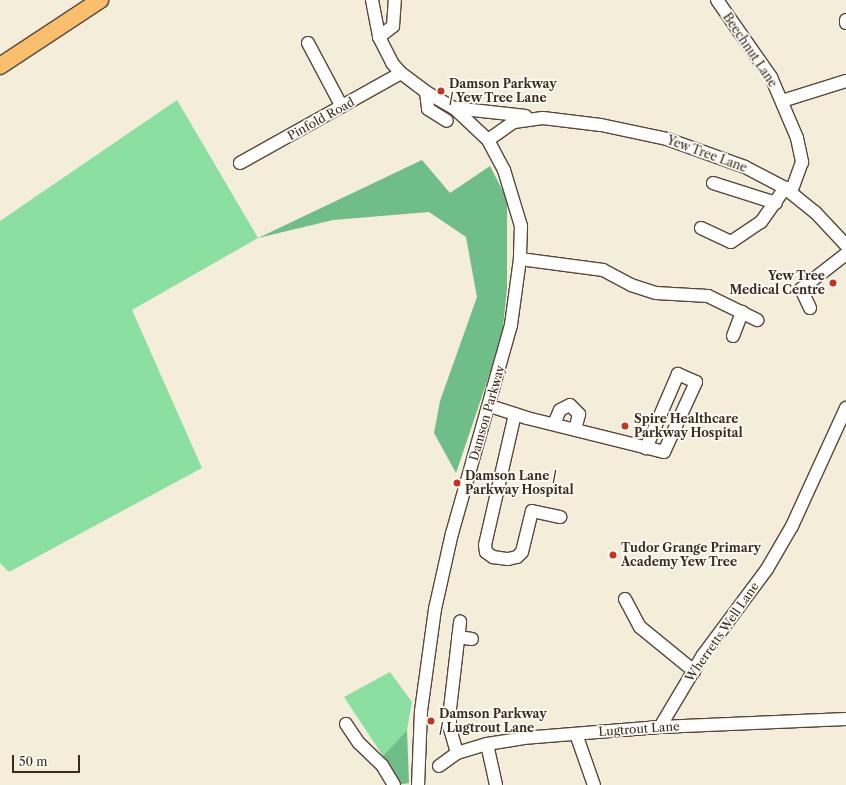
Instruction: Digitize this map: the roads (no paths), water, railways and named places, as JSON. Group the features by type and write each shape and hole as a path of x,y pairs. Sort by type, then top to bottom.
{"main road":[{"path":"0,66 100,0"}],"street":[{"name":"Yew Tree Lane","path":"372,0 379,37 384,51 400,73 426,92 454,108 488,140 514,122 543,118"},
{"path":"379,37 393,26 395,0"},
{"name":"Beechnut Lane","path":"701,228 731,242 761,222 776,202 788,190 802,157 798,138 770,77 717,0"},
{"path":"308,43 342,107"},
{"name":"Pinfold Road","path":"240,163 400,73"},
{"path":"782,101 846,80"},
{"path":"426,92 428,109 447,121"},
{"name":"Yew Tree Lane","path":"454,108 601,125 667,139 745,167 788,190 815,212 846,245"},
{"name":"Damson Parkway","path":"418,785 422,711 434,608 452,533 490,406 512,325 520,259 521,226 513,193 488,140"},
{"path":"713,182 776,202"},
{"path":"810,308 801,289 846,254"},
{"path":"520,259 603,270 631,285 656,293 708,296 757,320"},
{"path":"732,336 742,312"},
{"path":"490,406 515,414 646,448 664,452 696,382 678,374 646,448"},
{"path":"554,424 560,410 570,406 580,414 576,430"},
{"name":"Wherretts Well Lane","path":"660,727 694,671 771,563 792,526 846,408"},
{"path":"515,414 485,545 486,552 493,557 508,559 517,557 522,552 532,511 560,517"},
{"path":"624,599 640,628 694,671"},
{"path":"457,753 450,729 450,709 460,622"},
{"path":"458,637 472,639"},
{"name":"Lugtrout Lane","path":"439,766 457,753 488,744 576,734 660,727 846,719"},
{"path":"346,724 359,743 382,765 394,785"},
{"path":"576,734 594,785"},
{"path":"488,744 496,785"}],"place":[{"name":"Damson Parkway / Yew Tree Lane","path":"441,91"},
{"name":"Yew Tree Medical Centre","path":"833,283"},
{"name":"Spire Healthcare Parkway Hospital","path":"625,426"},
{"name":"Damson Lane / Parkway Hospital","path":"457,483"},
{"name":"Tudor Grange Primary Academy Yew Tree","path":"613,555"},
{"name":"Damson Parkway / Lugtrout Lane","path":"431,721"}]}
